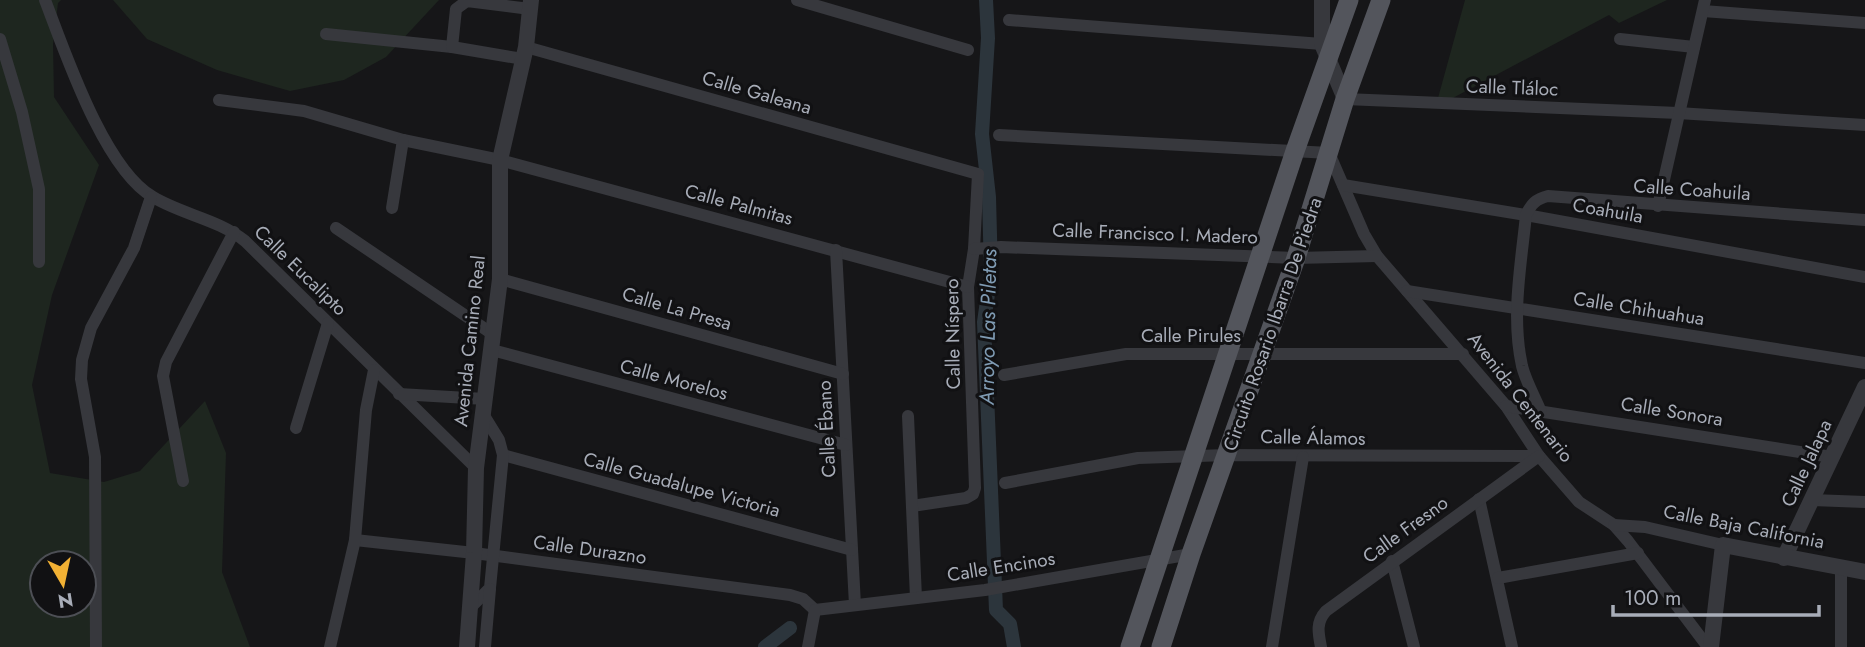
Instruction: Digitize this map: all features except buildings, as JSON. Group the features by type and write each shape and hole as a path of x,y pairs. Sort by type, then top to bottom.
{"main road":[{"path":"1130,647 1262,257 1325,52 1349,0"},
{"name":"Circuito Rosario Ibarra De Piedra","path":"1161,647 1191,554 1296,258 1345,99 1381,0"}],"street":[{"name":"Calle Eucalipto","path":"45,0 86,104 119,162 137,184 151,197 234,232 476,468"},
{"path":"797,0 968,50"},
{"path":"1322,0 1325,52 1345,99"},
{"path":"452,47 456,9 460,4 467,1 530,4"},
{"name":"Avenida Camino Real","path":"467,647 474,553 476,468 500,279 500,160 525,53 530,4"},
{"path":"1658,206 1704,6 1865,23"},
{"path":"1009,20 1325,52"},
{"name":"Calle Galeana","path":"326,34 525,53 978,174"},
{"path":"1619,39 1695,47"},
{"path":"0,40 22,112 38,189 39,262"},
{"name":"Calle Tláloc","path":"1345,99 1678,113 1865,125"},
{"name":"Calle Palmitas","path":"219,100 304,111 403,140 500,160 968,287"},
{"path":"999,135 1329,153"},
{"path":"392,208 403,140"},
{"name":"Avenida Centenario","path":"1329,153 1364,234 1377,256 1506,406 1539,456 1579,502 1614,525 1710,647"},
{"name":"Calle Níspero","path":"912,506 966,498 973,494 975,488 968,287 978,248 978,174"},
{"name":"Coahuila","path":"1343,185 1526,215 1865,277"},
{"name":"Calle Coahuila","path":"1526,215 1531,205 1548,196 1865,220"},
{"path":"96,647 95,457 81,379 82,360 91,328 134,248 151,197"},
{"path":"1526,215 1516,308 1517,337 1523,369 1541,412"},
{"name":"Calle Morelos","path":"335,228 493,342 846,444"},
{"path":"183,481 163,376 166,362 234,232"},
{"name":"Calle Francisco I. Madero","path":"978,248 1296,258 1377,256"},
{"name":"Calle Ébano","path":"836,250 855,606"},
{"name":"Calle La Presa","path":"500,279 842,374"},
{"name":"Calle Chihuahua","path":"1407,292 1865,363"},
{"path":"296,428 328,323"},
{"name":"Calle Pirules","path":"1004,375 1126,354 1463,354"},
{"path":"330,647 355,540 366,410 374,370"},
{"name":"Calle Jalapa","path":"1784,558 1832,457 1859,414 1865,387"},
{"path":"399,394 484,407 499,440 502,455 485,647"},
{"name":"Calle Sonora","path":"1506,406 1832,457"},
{"path":"908,416 916,598"},
{"name":"Calle Guadalupe Victoria","path":"502,455 852,550"},
{"name":"Calle Álamos","path":"1004,483 1138,458 1227,455 1539,456"},
{"name":"Calle Fresno","path":"1321,647 1317,629 1320,618 1392,561 1539,456"},
{"path":"1272,647 1303,457"},
{"path":"1479,499 1512,647"},
{"name":"Calle Baja California","path":"1812,500 1865,502"},
{"name":"Calle Baja California","path":"1614,525 1645,527 1784,558 1865,572"},
{"name":"Calle Durazno","path":"355,540 494,555 790,595 803,599 815,610"},
{"path":"1710,647 1723,545"},
{"path":"1498,578 1638,553"},
{"name":"Calle Encinos","path":"815,610 985,590 1191,554"},
{"path":"1392,561 1414,647"},
{"path":"1841,647 1842,567"},
{"path":"469,609 490,588"},
{"path":"808,647 815,610"}],"shaded area":[{"path":"0,0 61,0 58,3 53,44 54,97 99,165 52,295 32,385 50,473 104,482 140,471 205,401 226,453 222,572 250,647 0,647"},
{"path":"113,0 439,0 386,57 344,80 290,91 217,70 147,39"},
{"path":"1465,0 1667,0 1619,23 1609,15 1449,100 1438,98"}],"waterway":[{"name":"Arroyo Las Piletas","path":"986,0 988,38 982,134 989,197 991,273 984,322 996,610 1010,624 1014,647"},
{"path":"765,647 790,628"}]}
